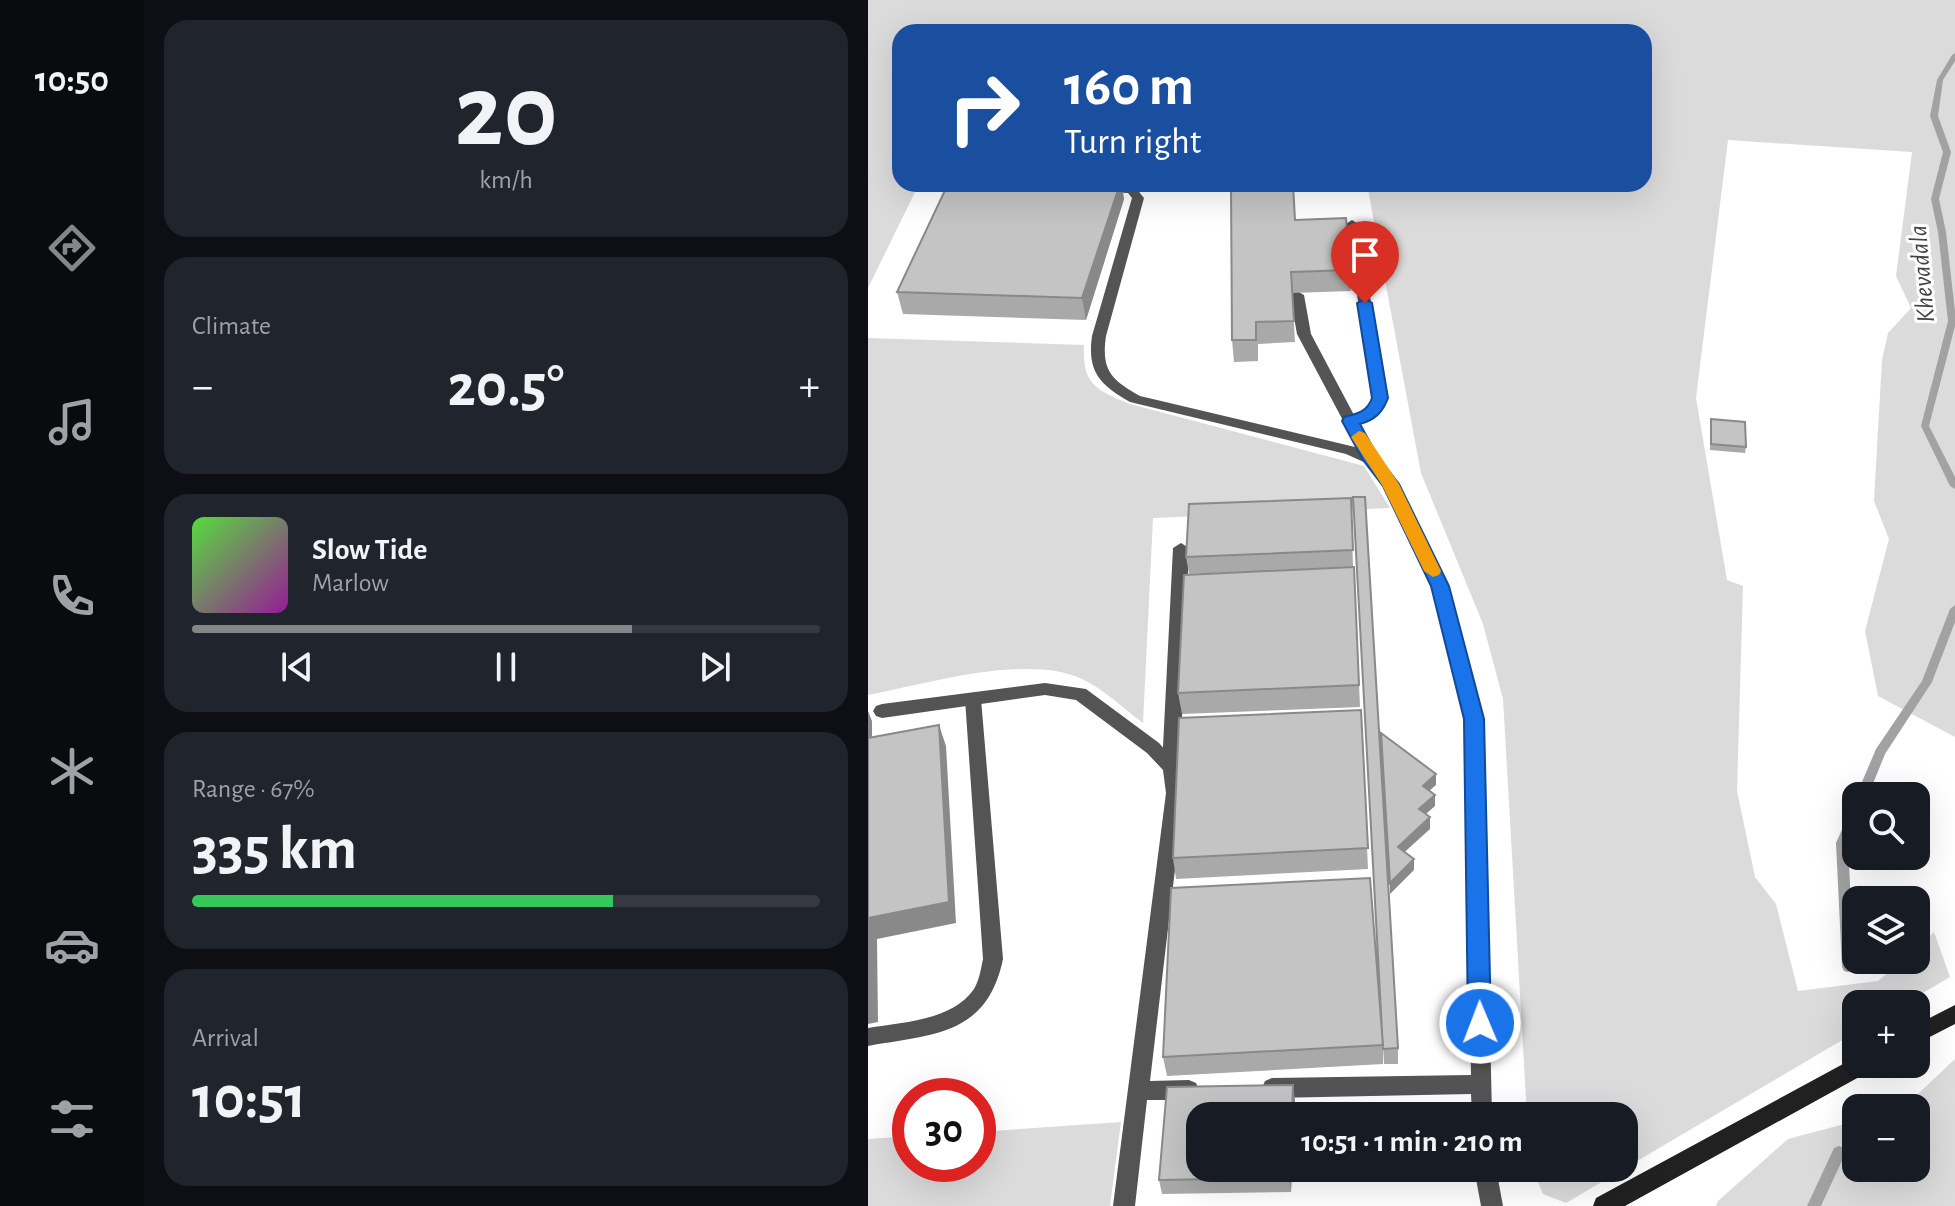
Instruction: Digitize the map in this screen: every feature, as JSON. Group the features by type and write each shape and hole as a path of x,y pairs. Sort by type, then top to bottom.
{"main road":[{"path":"1930,1027 1955,1014"},
{"path":"1604,1206 1842,1076"}],"street":[{"path":"1133,192 1138,198 1095,355 1100,372 1113,387 1135,399 1350,450 1371,460"},
{"path":"1350,421 1364,418 1376,408 1380,398 1352,224"},
{"path":"1297,295 1304,334 1371,460 1390,484 1440,586 1474,719 1482,1102"},
{"path":"1124,1206 1138,1091 1171,890 1175,793 1171,767 1181,548"},
{"path":"875,712 1045,689 1080,694 1153,748 1171,767"},
{"path":"868,1037 951,1019 976,1001 986,986 993,959 973,699"},
{"path":"1247,1088 1481,1084"},
{"path":"1138,1091 1216,1089"},
{"path":"1488,1182 1492,1206"}],"shaded area":[{"path":"868,0 1955,0 1955,737 1878,696 1865,631 1889,539 1874,501 1882,360 1888,333 1911,308 1896,276 1912,152 1728,140 1696,398 1727,580 1743,586 1737,791 1755,877 1776,904 1798,991 1878,981 1886,974 1930,974 1930,936 1934,932 1950,977 1928,990 1842,990 1842,1040 1638,1161 1638,1102 1526,1102 1503,699 1483,624 1421,473 1368,192 1652,192 1652,24 892,24 892,192 915,192 868,288"},
{"path":"868,338 1084,345 1089,377 1108,394 1130,404 1364,466 1390,508 1153,518 1143,723 1082,679 1034,669 977,673 868,695"},
{"path":"1955,1059 1955,1206 1716,1206 1788,1139 1842,1125 1842,1182 1930,1182 1930,1094 1918,1094"},
{"path":"1121,1122 1110,1206 868,1206 868,1139 892,1137 892,1182 996,1182 996,1131"},
{"path":"1538,1182 1602,1182 1566,1203 1543,1194"}],"building":[{"path":"944,192 1117,192 1082,298 897,292"},
{"path":"1231,192 1293,192 1295,220 1346,218 1350,270 1291,272 1294,321 1256,322 1256,340 1232,340"},
{"path":"1711,419 1745,422 1746,447 1711,444"},
{"path":"1353,497 1365,497 1398,1048 1383,1049"},
{"path":"1351,498 1353,550 1186,557 1189,504"},
{"path":"1354,567 1359,685 1178,693 1184,575"},
{"path":"1361,710 1368,848 1173,858 1179,718"},
{"path":"939,725 949,902 868,918 868,738"},
{"path":"1381,733 1436,774 1423,786 1435,795 1419,809 1430,817 1398,847 1414,859 1390,883"},
{"path":"1370,878 1383,1045 1163,1057 1171,888"},
{"path":"1293,1085 1292,1102 1186,1102 1186,1180 1159,1180 1167,1087"}],"waterway":[{"name":"Khevadala","path":"1955,55 1940,80 1934,116 1947,152 1935,199 1952,321 1925,426 1955,486"},
{"name":"Khevadala","path":"1868,782 1880,752 1927,682 1955,609"},
{"name":"Khevadala","path":"1843,870 1844,886"},
{"name":"Khevadala","path":"1814,1206 1839,1152"}],"slow traffic":[{"path":"1359,437 1371,460 1390,484 1433,571"}],"route":[{"path":"1365,303 1380,398 1376,408 1364,418 1350,421 1371,460 1390,484 1440,586 1474,719 1480,1023"}]}
